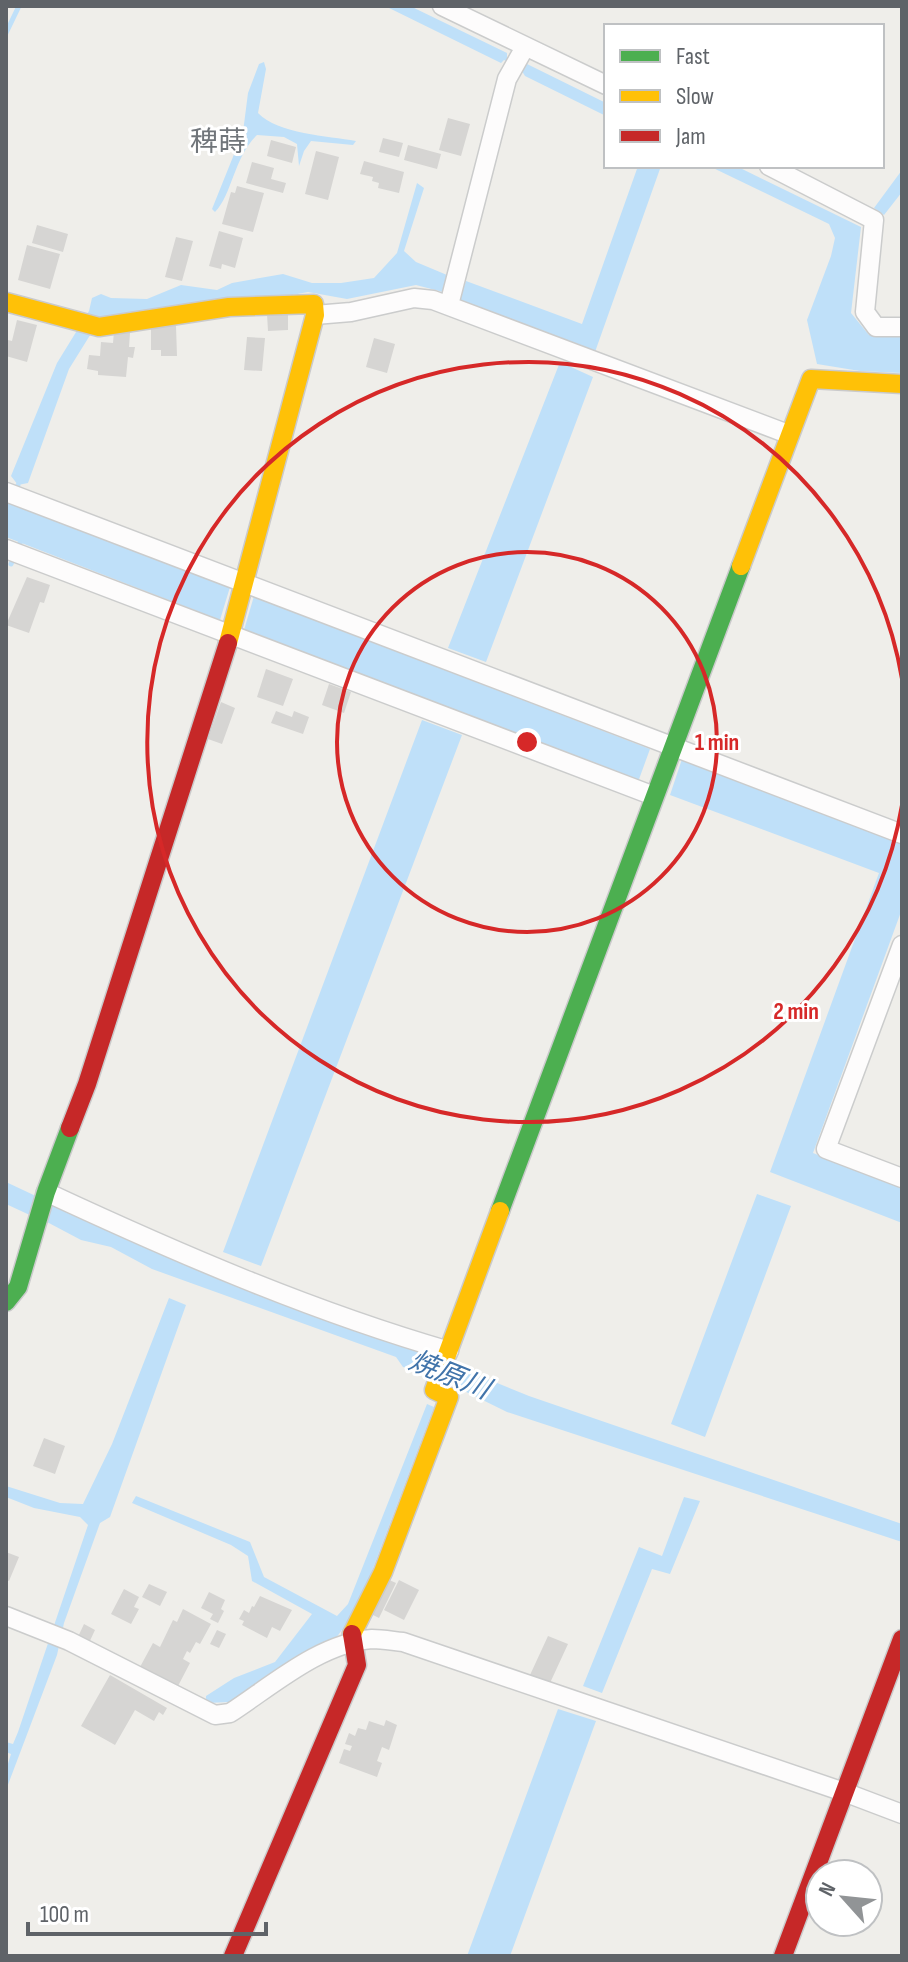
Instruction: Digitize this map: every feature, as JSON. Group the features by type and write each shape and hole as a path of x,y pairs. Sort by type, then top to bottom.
{"street":[{"path":"442,6 474,13 522,52 604,84"},
{"path":"452,293 507,79 522,52"},
{"path":"773,168 874,220 865,312 876,327 902,327"},
{"path":"315,315 351,312 414,298 433,300 452,293 788,434"},
{"path":"6,302 90,325 229,307 281,304 314,304 315,315 231,635 87,1084 46,1192 18,1287 6,1302"},
{"path":"233,1956 357,1665 358,1653 352,1632 383,1572 449,1397 434,1390 437,1380 811,379 902,384"},
{"path":"12,494 902,834"},
{"path":"12,552 654,794"},
{"path":"902,945 826,1149 902,1178"},
{"path":"46,1192 153,1241 370,1328 448,1354"},
{"path":"6,1616 65,1639 215,1715 230,1713 337,1646 373,1639 403,1642 902,1814"},
{"path":"783,1956 902,1639"}],"water":[{"path":"385,6 410,6 507,53 507,57 521,65 527,64 604,102 604,115 525,76 520,68 504,60 501,63"},
{"path":"264,62 266,69 258,113 290,130 356,141 353,145 311,141 299,166 297,144 284,137 257,135 243,154 226,196 215,212 212,209 243,132 248,93 259,64"},
{"path":"637,168 660,168 595,352 459,301 466,281 582,324"},
{"path":"713,168 740,168 861,227 851,313 869,335 902,337 902,373 860,371 817,364 807,320 831,256 835,238 829,224"},
{"path":"902,170 902,192 884,215 874,208"},
{"path":"417,183 424,188 404,251 416,262 447,275 443,292 416,285 347,299 308,292 92,332 69,369 28,483 18,485 11,476 57,363 89,311 92,298 101,294 111,298 147,299 181,285 217,290 232,283 283,274 312,283 374,278 397,253"},
{"path":"560,362 593,377 486,662 448,648"},
{"path":"6,502 230,587 220,620 6,537"},
{"path":"254,596 650,749 638,782 244,630"},
{"path":"422,720 462,735 261,1266 223,1252"},
{"path":"682,759 902,844 902,909 813,1153 902,1188 902,1223 770,1172 879,873 670,795"},
{"path":"6,1182 40,1198 34,1217 6,1204"},
{"path":"757,1194 791,1206 705,1437 671,1424"},
{"path":"52,1204 200,1269 436,1357 429,1375 403,1367 396,1357 152,1269 111,1247 81,1240 47,1222"},
{"path":"169,1298 186,1305 110,1517 100,1523 64,1623 57,1655 6,1790 6,1770 11,1754 6,1752 6,1742 13,1744 18,1732 88,1525 80,1517 34,1508 6,1497 6,1486 60,1503 83,1504 112,1444"},
{"name":"焼原川","path":"453,1365 529,1396 902,1524 902,1542 507,1412 446,1382"},
{"path":"427,1404 434,1407 358,1608 336,1638 230,1702 206,1703 206,1696 234,1678 275,1662 312,1614 252,1581 248,1556 231,1545 132,1503 136,1496 250,1542 264,1577 337,1616 348,1604"},
{"path":"684,1497 700,1501 670,1574 652,1569 602,1693 583,1686 639,1547 662,1556"},
{"path":"558,1709 596,1721 510,1956 467,1956"}],"building":[{"path":"448,118 470,124 461,156 439,150"},
{"path":"383,138 403,143 399,157 379,152"},
{"path":"271,140 296,147 292,163 267,156"},
{"path":"408,145 441,154 437,169 404,160"},
{"path":"316,151 339,157 328,200 305,194"},
{"path":"364,161 404,172 399,193 378,188 379,183 372,181 373,177 360,174"},
{"path":"252,162 274,168 271,179 286,183 283,193 246,183"},
{"path":"237,186 264,193 253,232 222,224 231,192 235,193"},
{"path":"37,225 68,234 63,252 32,243"},
{"path":"219,231 243,238 235,268 222,264 221,269 209,266"},
{"path":"176,237 193,241 182,281 165,277"},
{"path":"27,245 60,254 50,289 18,280"},
{"path":"288,313 288,330 268,331 267,314"},
{"path":"17,320 37,325 27,362 6,356 8,340 12,341"},
{"path":"151,326 176,326 177,356 161,356 161,350 151,350"},
{"path":"114,331 130,333 129,347 135,347 133,358 128,357 126,377 98,375 98,371 87,369 89,355 100,356 101,342 113,343"},
{"path":"247,337 265,338 262,371 244,370"},
{"path":"374,338 395,344 387,373 366,367"},
{"path":"27,577 50,585 29,633 6,625"},
{"path":"266,669 293,679 283,706 257,697"},
{"path":"329,684 351,692 344,713 322,705"},
{"path":"221,702 235,708 222,744 208,739"},
{"path":"276,711 292,717 294,711 309,717 303,734 271,723"},
{"path":"44,1438 65,1446 55,1474 33,1466"},
{"path":"6,1552 19,1557 9,1581 6,1580"},
{"path":"387,1579 396,1583 379,1618 369,1613"},
{"path":"399,1580 419,1590 404,1620 384,1610"},
{"path":"149,1584 167,1592 160,1606 142,1597"},
{"path":"124,1589 139,1597 134,1607 139,1609 131,1624 111,1614"},
{"path":"209,1592 225,1600 218,1623 210,1619 213,1614 201,1608"},
{"path":"260,1596 292,1610 280,1631 272,1627 267,1638 242,1625 244,1621 239,1619 244,1610 249,1613"},
{"path":"183,1609 211,1624 200,1644 196,1642 190,1653 187,1651 183,1659 190,1663 178,1686 140,1667 153,1643 160,1647 173,1620 177,1622"},
{"path":"84,1624 95,1630 88,1645 77,1639"},
{"path":"217,1630 226,1634 219,1648 210,1644"},
{"path":"548,1636 568,1644 550,1683 530,1675"},
{"path":"110,1675 167,1708 163,1715 159,1712 154,1721 135,1710 115,1745 81,1726"},
{"path":"386,1720 397,1725 389,1750 382,1747 377,1761 382,1763 377,1777 339,1763 344,1749 350,1751 352,1746 345,1744 349,1733 355,1736 358,1728 366,1730 369,1721 384,1726"}],"waterway":[{"path":"6,33 19,6"},
{"path":"11,504 18,485"},
{"path":"11,564 20,543"}],"traffic: fast":[{"path":"500,1211 741,566"},
{"path":"6,1302 18,1287 46,1192 70,1128"}],"traffic: slow":[{"path":"6,302 99,327 229,307 314,304 315,315 228,643"},
{"path":"741,566 811,379 902,384"},
{"path":"352,1634 383,1572 449,1397 434,1390 500,1211"}],"traffic: jam":[{"path":"70,1128 87,1084 228,643"},
{"path":"233,1956 357,1665 352,1634"},
{"path":"783,1956 902,1639"}],"district":[{"name":"稗蒔","path":"218,141"}]}
